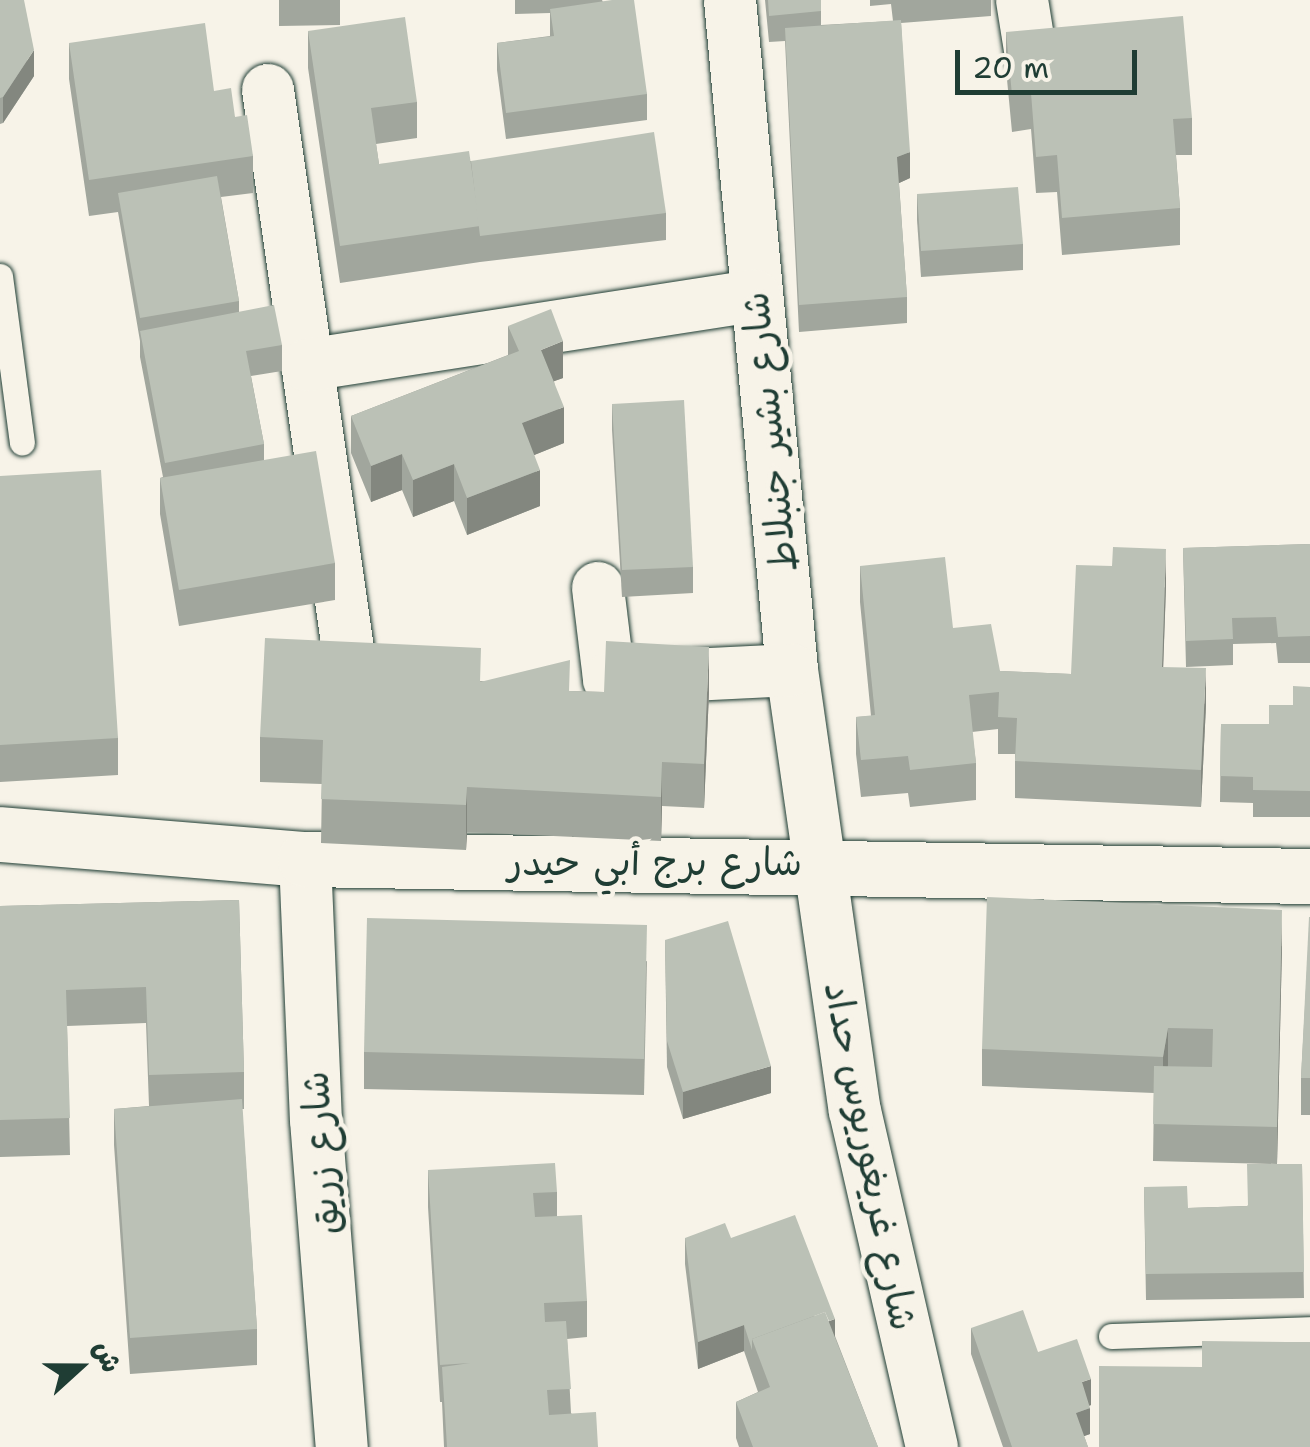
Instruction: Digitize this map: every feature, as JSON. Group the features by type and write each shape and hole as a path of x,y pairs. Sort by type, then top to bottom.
{"street":[{"name":"شارع بشير جنبلاط","path":"730,0 792,670 821,863"},
{"path":"1022,0 1030,56"},
{"path":"268,90 348,649"},
{"path":"306,365 755,296"},
{"path":"598,588 609,679 792,670"},
{"name":"شارع برج أبي حيدر","path":"0,834 306,859 821,863 1310,876"},
{"name":"شارع زريق","path":"306,859 316,1120 342,1447"},
{"name":"شارع غريغوريوس حداد","path":"821,863 855,1111 932,1447"}],"lane":[{"path":"0,276 22,444"},
{"path":"1111,1336 1310,1330"}],"building":[{"path":"0,0 24,0 34,50 0,98"},
{"path":"634,0 647,94 506,113 497,43 554,36 550,9"},
{"path":"768,0 821,0 821,11 769,16"},
{"path":"1183,16 1192,118 1173,119 1180,208 1062,218 1057,155 1036,157 1031,93 1012,95 1006,32"},
{"path":"405,17 417,102 371,108 379,164 469,151 480,226 340,246 308,31"},
{"path":"901,20 910,152 897,157 907,297 799,305 785,28"},
{"path":"205,23 214,91 231,88 235,117 247,115 253,156 89,180 69,43"},
{"path":"654,132 666,213 480,236 471,161"},
{"path":"217,176 239,301 140,318 118,193"},
{"path":"1018,187 1023,244 921,251 917,194"},
{"path":"274,305 282,345 246,351 264,444 165,463 140,331"},
{"path":"551,309 563,341 541,350 564,407 522,423 540,470 467,498 454,464 413,480 402,454 371,466 351,416 519,351 508,326"},
{"path":"684,400 693,567 622,570 612,404"},
{"path":"316,451 335,563 179,590 160,478"},
{"path":"101,470 118,738 0,745 0,476"},
{"path":"1310,544 1310,636 1278,637 1276,617 1232,618 1233,639 1186,641 1183,548"},
{"path":"1113,547 1166,549 1162,667 1206,668 1201,770 1015,761 1017,718 998,717 999,692 969,695 976,763 910,770 908,756 861,760 856,717 875,715 860,566 945,557 953,628 991,624 1000,671 1071,674 1076,565 1112,566"},
{"path":"265,638 481,648 480,682 570,660 569,691 604,692 606,641 709,647 704,764 662,762 661,797 467,787 466,805 321,799 323,740 260,737"},
{"path":"1293,686 1310,687 1310,791 1253,790 1253,777 1220,776 1221,724 1269,724 1269,705 1293,705"},
{"path":"987,897 1282,910 1277,1127 1153,1124 1154,1066 1212,1067 1213,1029 1168,1028 1163,1057 982,1049"},
{"path":"239,900 244,1072 149,1075 146,987 66,990 70,1118 0,1120 0,906"},
{"path":"1309,917 1310,1078 1301,1078"},
{"path":"367,918 647,925 644,1059 364,1052"},
{"path":"728,921 771,1066 683,1092 667,1041 665,940"},
{"path":"242,1099 257,1329 130,1338 114,1109"},
{"path":"555,1163 557,1192 533,1193 535,1217 582,1215 587,1301 544,1303 545,1322 566,1321 571,1389 547,1390 549,1415 596,1412 598,1447 447,1447 442,1367 470,1363 440,1365 428,1170"},
{"path":"1247,1164 1302,1164 1304,1272 1146,1274 1144,1187 1187,1186 1188,1208 1248,1206"},
{"path":"795,1215 835,1319 829,1321 825,1312 752,1339 752,1350 744,1325 698,1342 685,1238 725,1223 731,1238"},
{"path":"1023,1310 1038,1352 1077,1339 1091,1379 1082,1382 1090,1408 1076,1413 1088,1447 1012,1447 971,1328"},
{"path":"825,1312 878,1447 753,1447 736,1402 770,1387 752,1339"},
{"path":"1202,1341 1287,1342 1287,1447 1099,1447 1099,1366 1202,1367"},
{"path":"1287,1342 1310,1342 1310,1447 1287,1447"}]}
